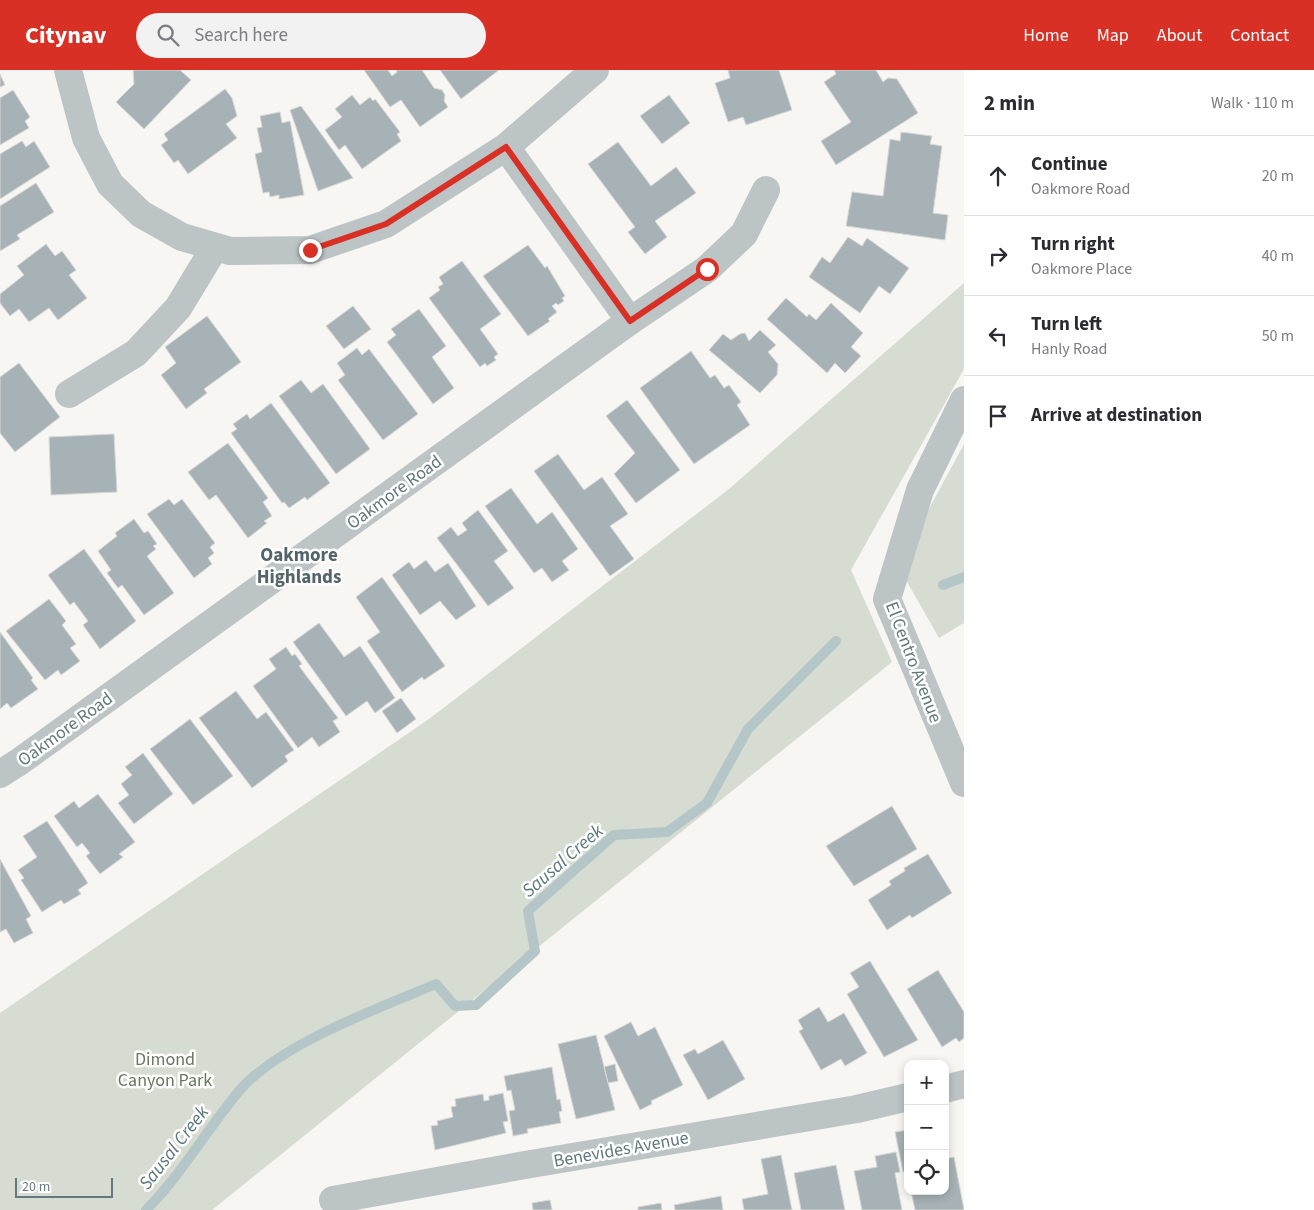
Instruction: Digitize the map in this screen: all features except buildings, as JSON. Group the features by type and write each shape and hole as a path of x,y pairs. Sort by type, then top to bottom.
{"street":[{"path":"68,70 86,138 110,184 141,214 182,237 230,251 310,250 386,224 506,147 594,70"},
{"path":"506,147 630,321"},
{"name":"Oakmore Road","path":"0,774 630,321 707,269 744,234 766,190"},
{"path":"69,394 136,353 178,308 214,247"},
{"name":"El Centro Avenue","path":"964,400 920,490 887,599 964,783"},
{"path":"949,1088 964,1084"},
{"name":"Benevides Avenue","path":"333,1200 525,1165 857,1109 904,1098"}],"green space":[{"name":"Dimond Canyon Park","path":"964,283 964,369 851,570 892,662 212,1210 0,1210 0,1013 429,719 729,489"},
{"path":"964,444 964,623 939,638 898,566"}],"waterway":[{"name":"Sausal Creek","path":"943,585 964,577"},
{"name":"Sausal Creek","path":"146,1210 171,1182 240,1090 279,1057 359,1016 436,984 455,1006 476,1005 535,951 528,911 614,835 667,832 707,803 748,729 836,641"}],"district":[{"name":"Oakmore Highlands","path":"299,565"}],"route":[{"path":"310,250 386,224 506,147 630,321 707,269"}]}
